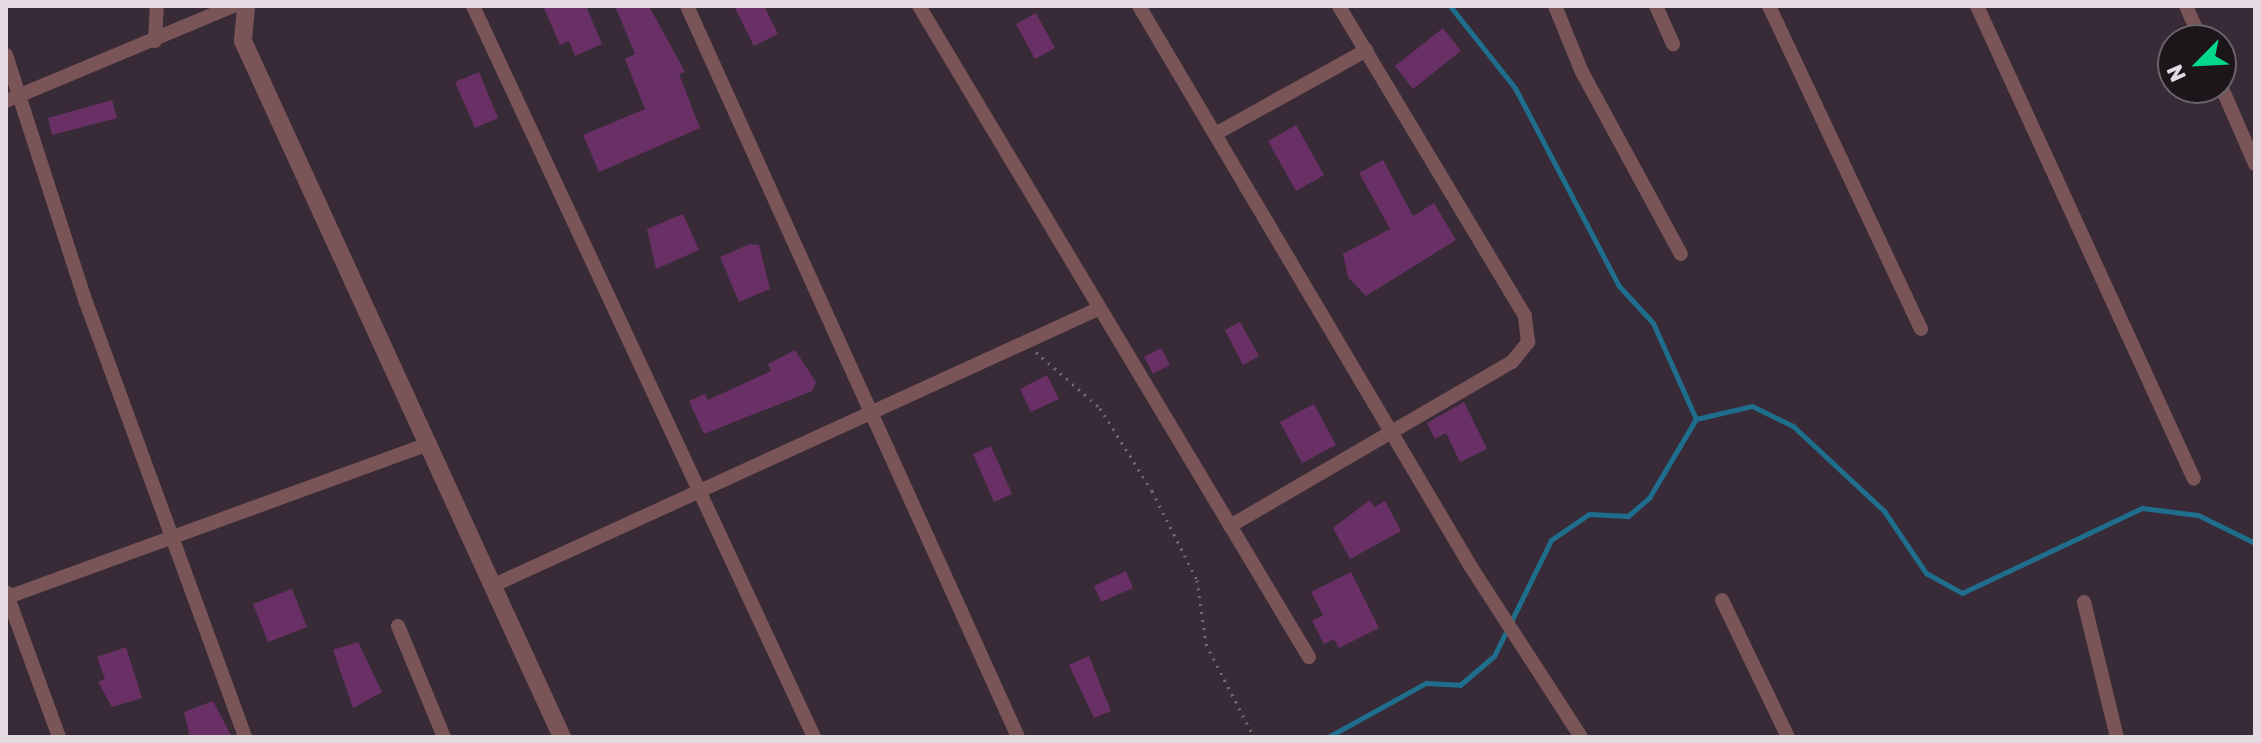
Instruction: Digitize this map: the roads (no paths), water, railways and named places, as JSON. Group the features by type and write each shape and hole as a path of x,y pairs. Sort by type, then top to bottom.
{"street":[{"path":"155,41 157,6"},
{"path":"13,98 233,6"},
{"path":"246,6 243,41 430,443 562,737"},
{"path":"473,6 814,737"},
{"path":"687,6 1018,737"},
{"path":"919,6 1309,657"},
{"path":"1139,6 1393,428 1471,567 1538,663 1581,737"},
{"path":"1230,526 1393,428 1512,362 1528,331 1339,6"},
{"path":"1555,6 1582,72 1681,254"},
{"path":"1656,6 1673,44"},
{"path":"1769,6 1921,329"},
{"path":"1977,6 2194,479"},
{"path":"1217,133 1367,50"},
{"path":"6,55 13,98 245,737"},
{"path":"2229,104 2255,164"},
{"path":"494,585 1100,308"},
{"path":"59,737 7,594 430,443"},
{"path":"1722,600 1788,737"},
{"path":"2084,602 2117,737"},
{"path":"398,626 444,737"}],"waterway":[{"path":"1450,6 1515,88 1619,286 1653,323 1696,419"},
{"path":"1328,737 1426,683 1460,685 1494,656 1551,540 1589,514 1628,516 1649,498 1696,419 1752,406 1793,426 1884,511 1926,573 1962,593 2142,508 2198,515 2255,543"}]}
